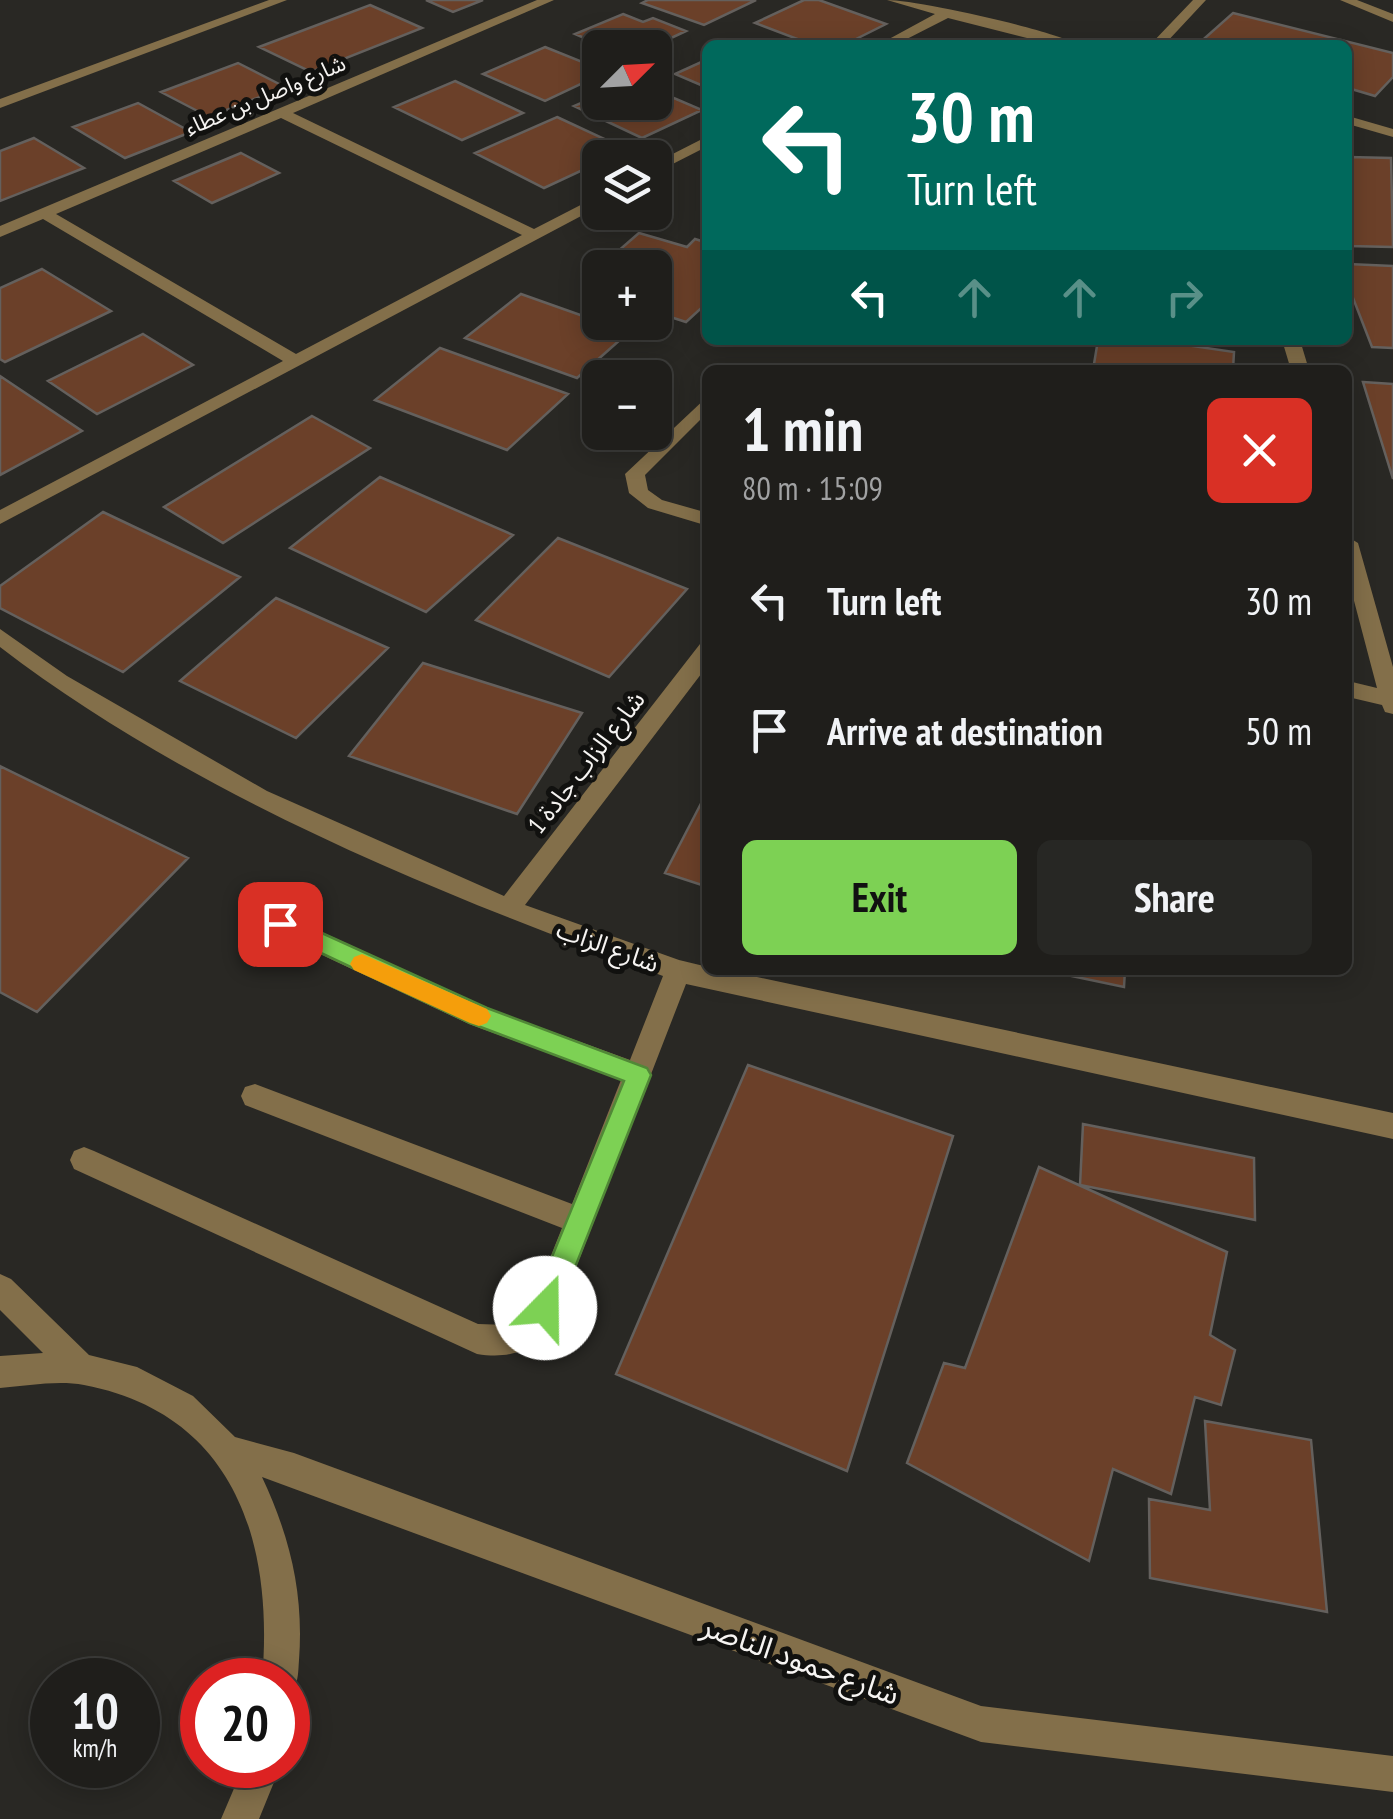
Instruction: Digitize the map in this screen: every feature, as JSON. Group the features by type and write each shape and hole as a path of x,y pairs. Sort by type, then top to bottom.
{"street":[{"path":"0,104 280,0"},
{"name":"شارع واصل بن عطاء","path":"0,232 548,0"},
{"path":"894,0 1052,40"},
{"path":"1162,40 1200,0"},
{"path":"1346,0 1393,18"},
{"path":"896,40 947,13"},
{"path":"281,113 536,236"},
{"path":"1352,121 1393,133"},
{"path":"672,160 702,143"},
{"path":"0,518 582,210"},
{"path":"43,214 298,362"},
{"path":"702,407 635,474 639,494 655,504 702,518"},
{"path":"1352,558 1392,703"},
{"name":"شارع الزاب","path":"0,636 59,680 258,797 508,909 678,971 1393,1126"},
{"name":"شارع الزاب جادة 1","path":"508,909 702,657"},
{"path":"1352,689 1392,703"},
{"path":"280,924 478,1016 638,1075"},
{"path":"84,1160 477,1340 502,1344 532,1330 545,1308 678,971"},
{"path":"255,1096 581,1220"},
{"path":"0,1289 81,1368"},
{"path":"0,1372 81,1368 139,1383 190,1410 232,1452 272,1534 286,1636 283,1658"},
{"name":"شارع حمود الناصر","path":"232,1452 294,1469 981,1724 1393,1774"},
{"path":"240,1819 253,1788"}],"building":[{"path":"426,0 483,0 453,12"},
{"path":"756,0 704,25 642,3"},
{"path":"804,0 819,0 886,24 854,40 800,40 755,23"},
{"path":"370,5 422,28 311,72 259,47"},
{"path":"1233,13 1341,40 1203,40"},
{"path":"623,14 643,22 653,18 686,31 672,38 672,30 585,30"},
{"path":"1352,43 1393,53 1393,77 1375,96 1352,89"},
{"path":"545,47 582,62 582,84 545,101 483,74"},
{"path":"702,62 702,85 675,74"},
{"path":"238,63 285,87 209,117 161,92"},
{"path":"455,81 523,113 462,140 394,107"},
{"path":"672,97 702,110 642,138 604,120 672,120"},
{"path":"138,103 191,132 125,158 73,127"},
{"path":"557,117 607,140 582,140 582,170 544,188 475,153"},
{"path":"34,138 84,168 0,201 0,151"},
{"path":"241,153 279,173 212,203 174,181"},
{"path":"1352,157 1391,158 1393,247 1352,246"},
{"path":"639,233 687,247 695,239 702,241 702,307 686,322 672,317 672,250 619,250"},
{"path":"1352,264 1393,266 1393,348 1372,347 1352,295"},
{"path":"42,269 111,311 5,362 0,359 0,288"},
{"path":"521,294 582,316 582,340 620,340 597,360 582,360 582,374 577,378 465,338"},
{"path":"143,334 193,365 97,414 48,381"},
{"path":"1097,345 1186,345 1234,352 1233,365 1094,365"},
{"path":"440,348 568,394 507,450 375,400"},
{"path":"0,376 82,431 0,475"},
{"path":"1363,382 1393,384 1393,479"},
{"path":"312,416 370,448 223,543 164,507"},
{"path":"380,477 513,535 426,612 290,548"},
{"path":"103,512 240,577 123,672 0,608 0,586"},
{"path":"558,538 687,589 609,677 476,620"},
{"path":"276,598 388,648 296,738 180,681"},
{"path":"423,663 582,713 517,814 349,756"},
{"path":"0,766 188,858 37,1012 0,992"},
{"path":"702,802 702,885 665,873"},
{"path":"1067,975 1125,975 1124,987"},
{"path":"748,1065 953,1136 847,1471 616,1374"},
{"path":"1083,1124 1254,1158 1255,1220 1080,1185"},
{"path":"1039,1167 1227,1252 1210,1335 1235,1350 1221,1405 1195,1397 1171,1494 1113,1469 1089,1561 907,1463 944,1363 965,1368"},
{"path":"1205,1421 1311,1440 1327,1612 1150,1578 1149,1499 1210,1510"}],"slow traffic":[{"path":"362,964 479,1016"}],"route":[{"path":"280,924 478,1016 638,1075 545,1308"}]}
